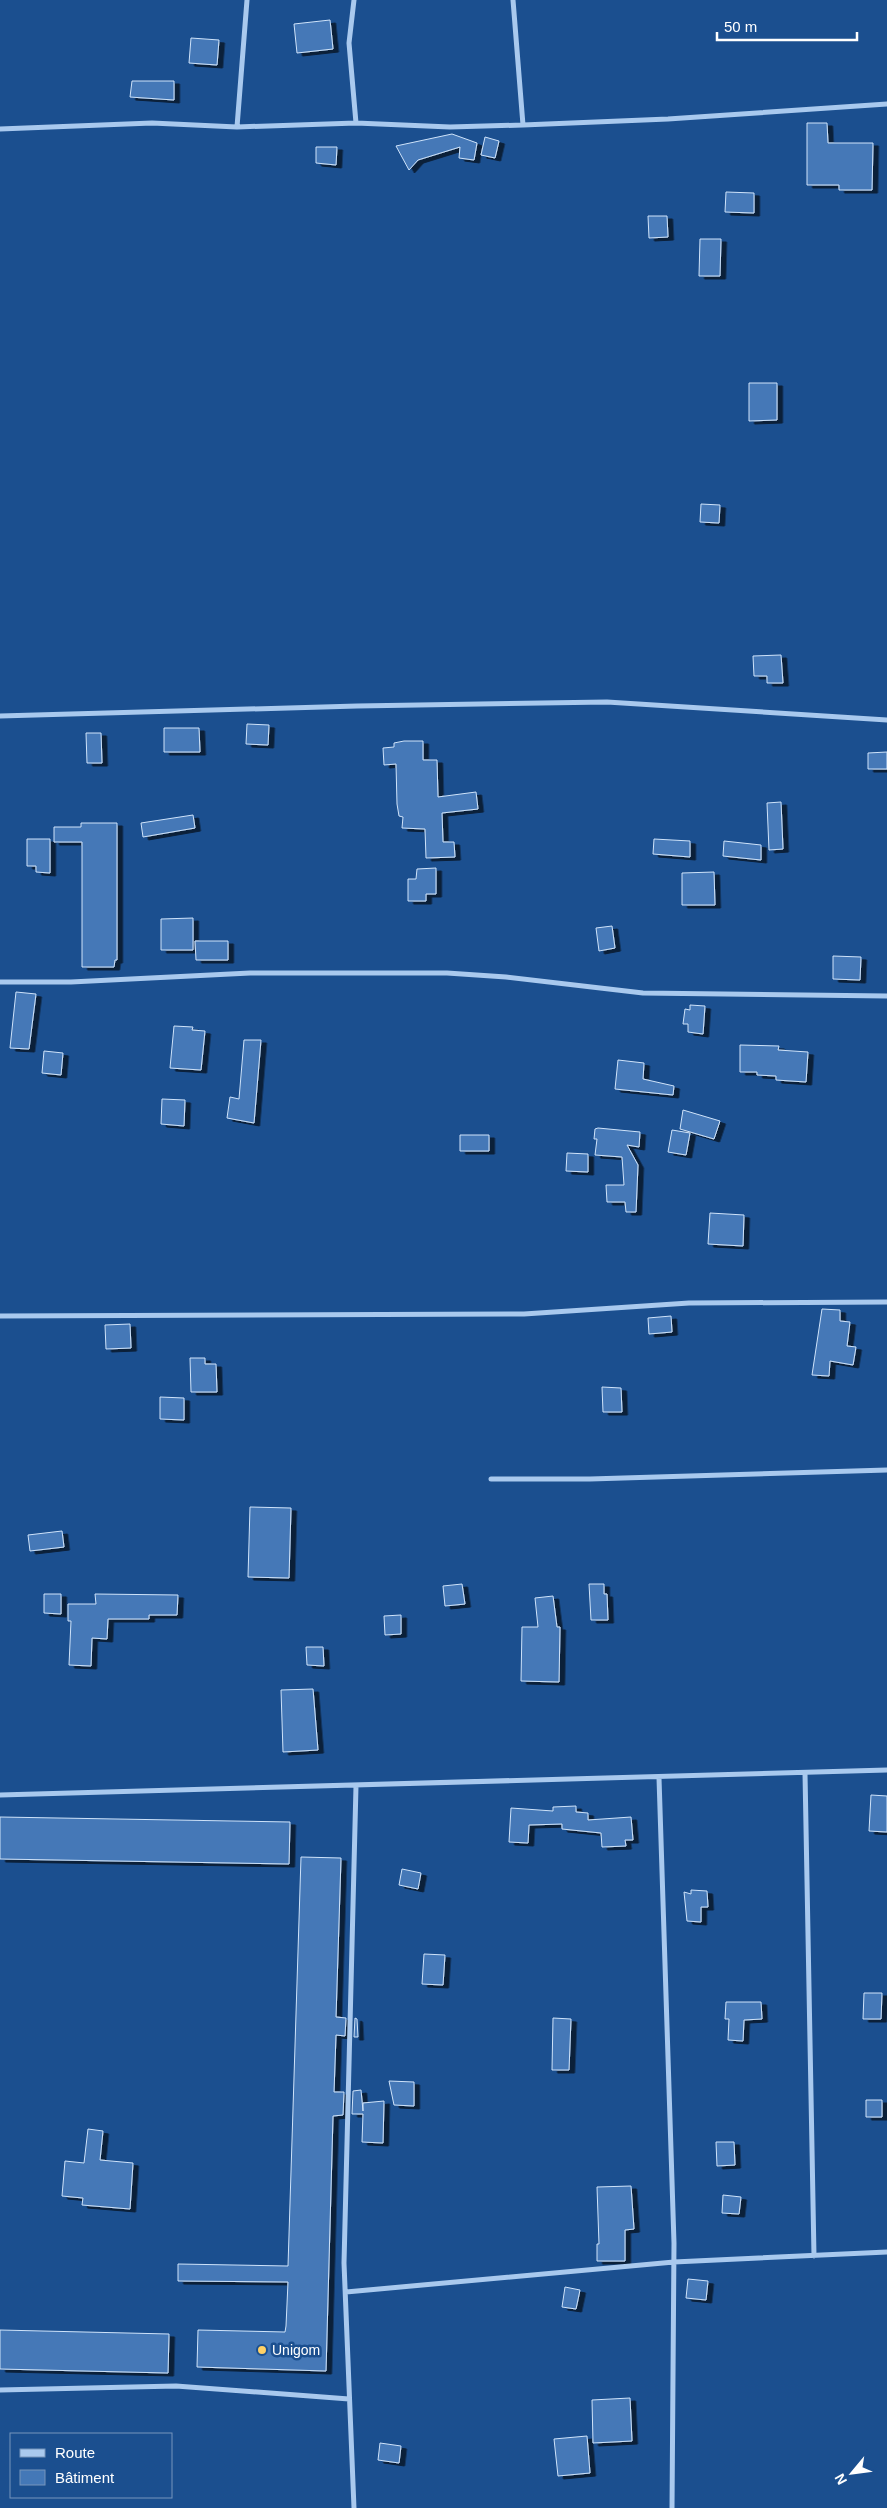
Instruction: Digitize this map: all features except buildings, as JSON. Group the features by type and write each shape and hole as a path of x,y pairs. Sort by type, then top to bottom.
{"street":[{"path":"236,127 247,0"},
{"path":"354,0 349,42 356,123"},
{"path":"513,0 523,125"},
{"path":"0,130 152,123 236,127 356,123 450,127 523,125 668,120 887,104"},
{"path":"0,716 357,706 607,702 887,720"},
{"path":"0,982 71,982 250,973 447,973 506,977 643,993 887,996"},
{"path":"0,1316 524,1314 689,1303 887,1302"},
{"path":"491,1479 590,1479 887,1470"},
{"path":"0,1795 659,1778 887,1770"},
{"path":"806,1773 814,2256"},
{"path":"659,1778 674,2262 672,2508"},
{"path":"354,2508 344,2263 356,1786"},
{"path":"346,2292 674,2262 887,2252"},
{"path":"0,2390 176,2386 349,2399"}],"place":[{"name":"Unigom","path":"262,2350"}]}
